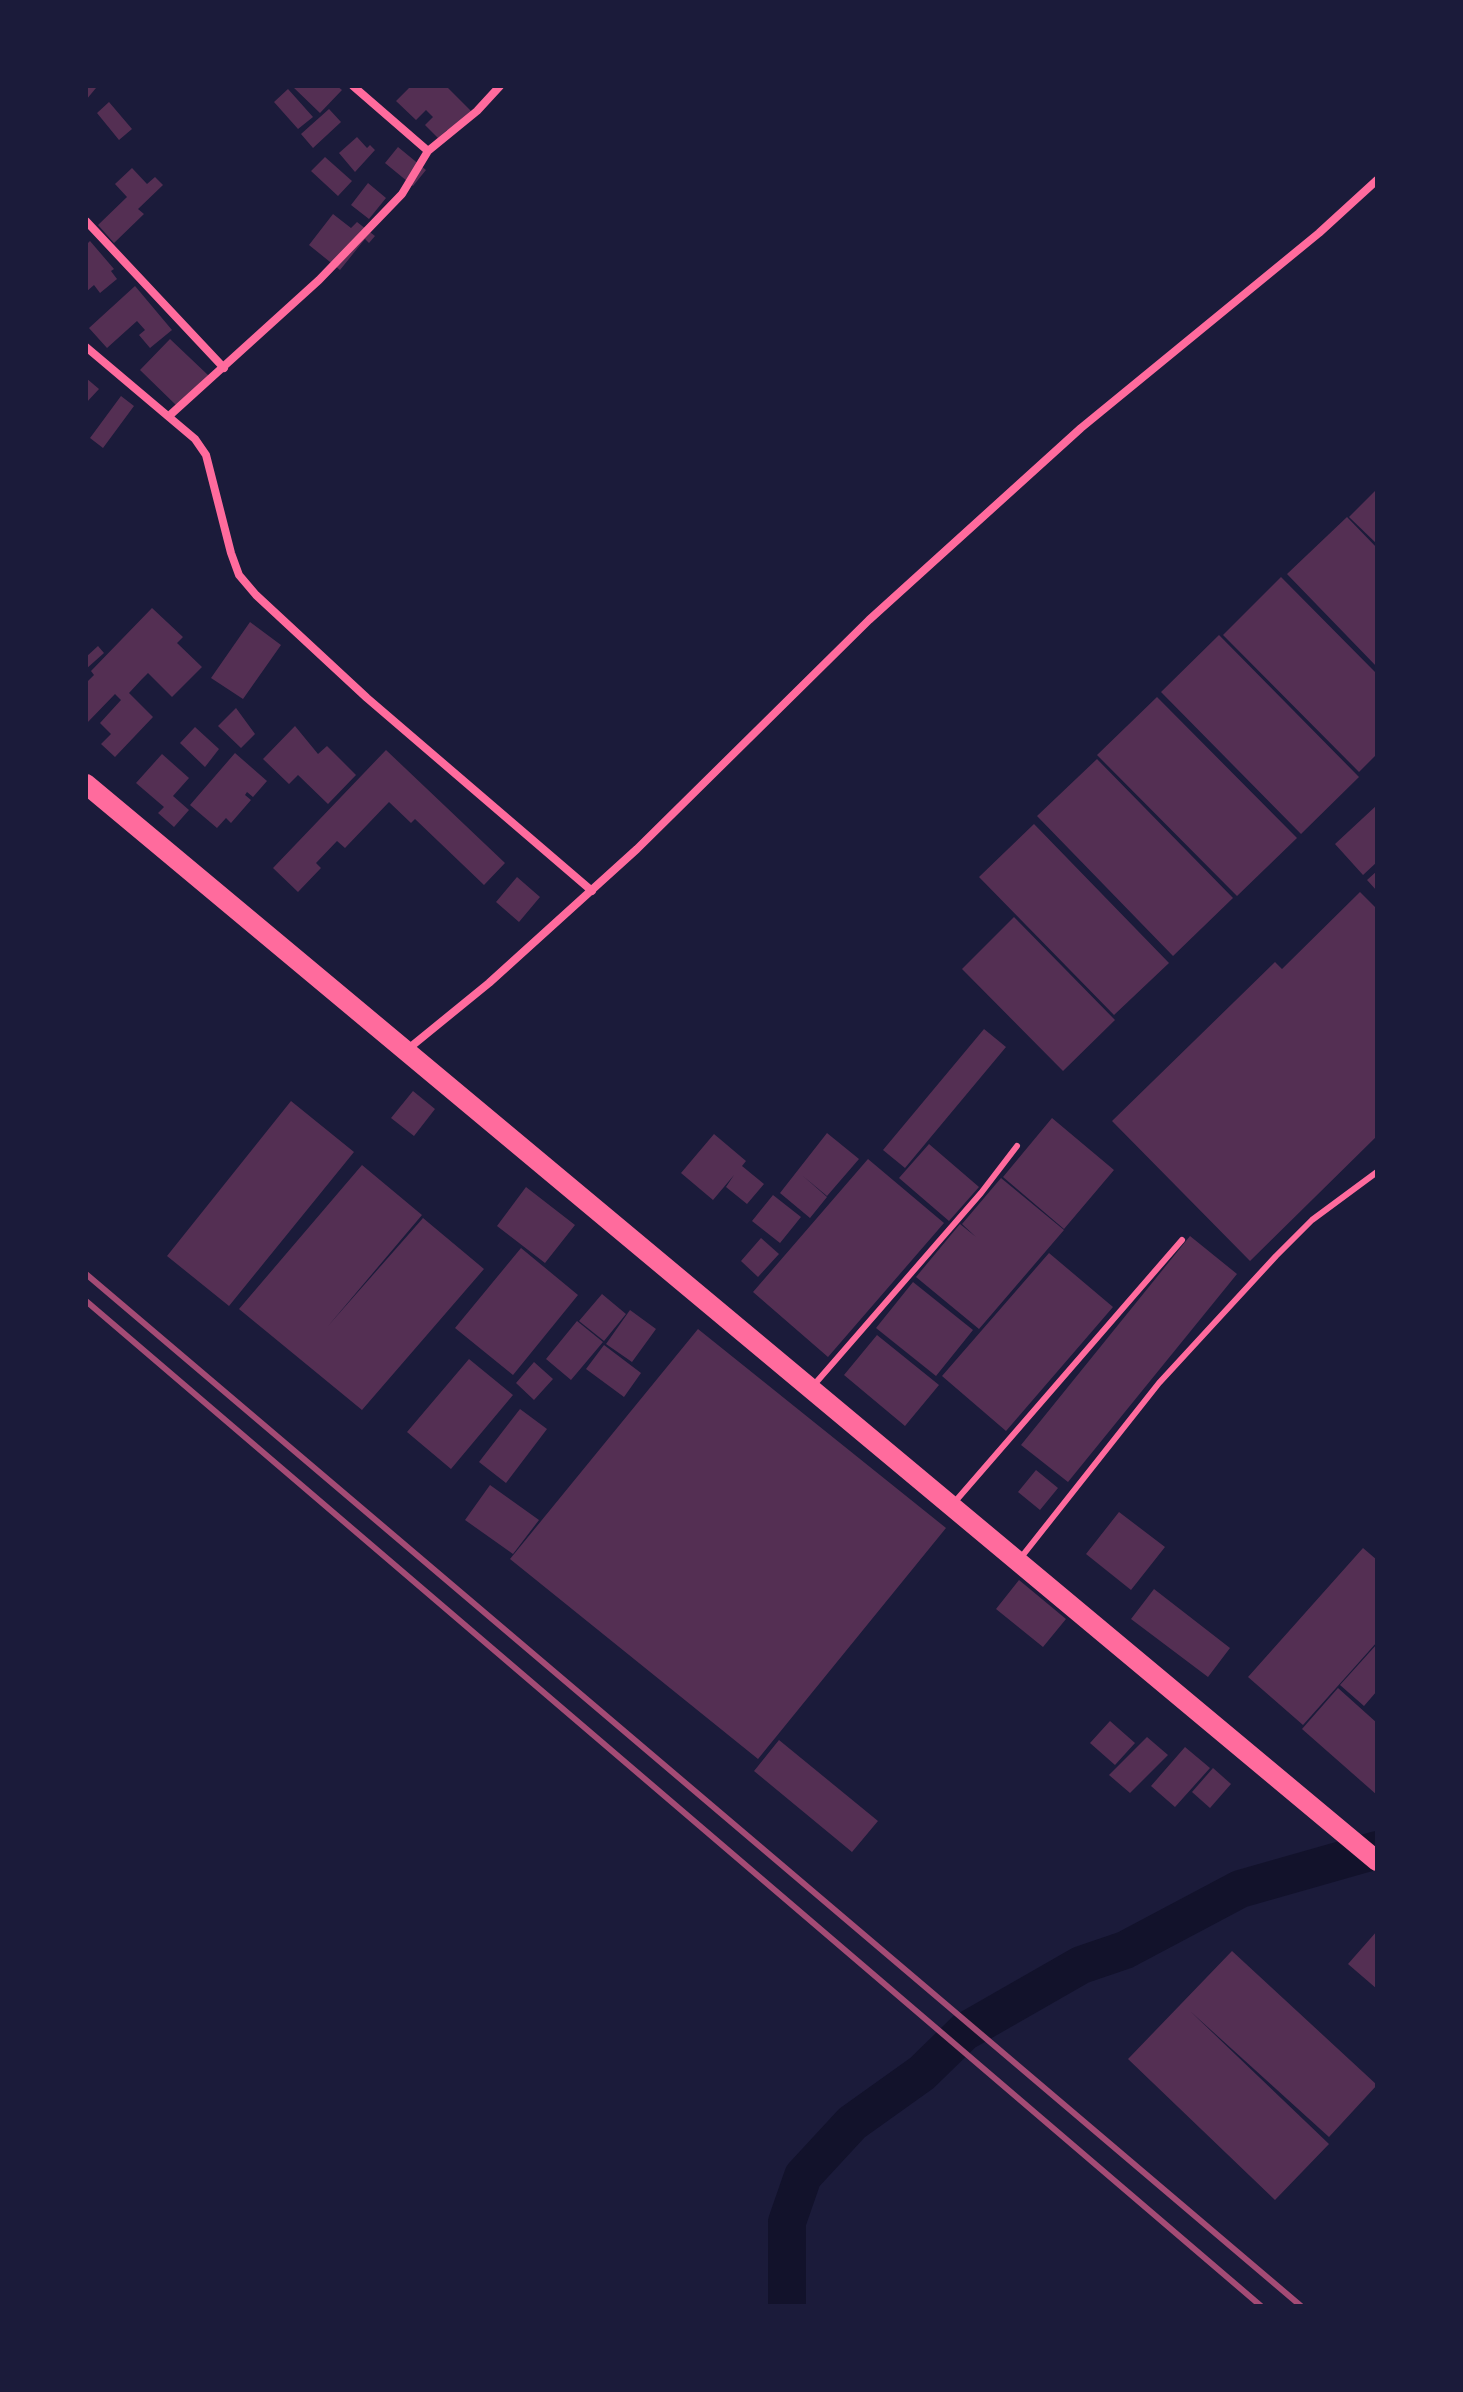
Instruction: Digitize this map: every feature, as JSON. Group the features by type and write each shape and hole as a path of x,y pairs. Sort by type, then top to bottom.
{"main road":[{"path":"86,784 813,1386 1377,1861"}],"street":[{"path":"353,86 428,151"},
{"path":"169,416 319,280 402,194 428,151 477,111 500,86"},
{"path":"408,1049 489,983 592,891 914,577 1091,419 1319,233 1377,180"},
{"path":"86,221 224,368"},
{"path":"86,347 195,439 206,455 231,553 239,575 256,595 367,698 592,891"}],"lane":[{"path":"813,1386 981,1193 1017,1146"},
{"path":"1019,1560 1159,1383 1265,1268 1312,1220 1377,1172"},
{"path":"953,1504 1182,1240"}],"building":[{"path":"86,86 96,88 86,100"},
{"path":"292,86 337,86 342,90 320,113"},
{"path":"411,86 450,86 448,88 472,112 450,134 447,130 438,138 425,125 433,117 426,110 416,120 396,101"},
{"path":"288,89 313,117 298,129 274,102"},
{"path":"109,102 132,129 119,140 97,113"},
{"path":"329,109 341,122 313,148 301,134"},
{"path":"357,137 367,148 370,145 375,150 355,172 339,153"},
{"path":"398,147 426,170 413,186 385,163"},
{"path":"325,157 352,181 338,196 311,171"},
{"path":"132,168 147,184 155,177 163,185 138,209 144,214 114,243 98,225 127,197 115,184"},
{"path":"368,183 386,198 369,219 351,205"},
{"path":"333,214 351,228 357,222 375,236 369,243 365,239 340,270 309,245"},
{"path":"90,241 114,269 111,271 117,279 100,293 94,285 86,292 86,245"},
{"path":"135,286 172,330 150,348 139,335 145,330 137,321 107,348 89,328"},
{"path":"170,339 209,376 178,407 140,370"},
{"path":"86,378 99,389 86,403"},
{"path":"121,396 134,406 103,448 90,438"},
{"path":"1377,489 1377,544 1349,517"},
{"path":"1347,517 1377,548 1377,667 1287,574"},
{"path":"1281,577 1377,674 1377,754 1359,772 1223,635"},
{"path":"152,608 183,637 177,643 202,667 172,697 148,673 142,679 129,693 153,717 115,757 101,744 111,734 100,723 121,700 115,694 86,724 86,683 94,675 91,671"},
{"path":"250,622 281,645 243,699 211,678"},
{"path":"1219,635 1359,777 1301,834 1161,692"},
{"path":"98,646 104,653 86,669 86,657"},
{"path":"1157,697 1297,838 1237,896 1097,755"},
{"path":"236,708 255,734 241,748 218,726"},
{"path":"295,726 318,754 327,746 356,775 328,804 298,775 289,784 263,759"},
{"path":"195,727 219,749 205,767 180,743"},
{"path":"386,750 505,863 484,885 415,819 411,823 389,802 345,848 337,841 316,863 321,868 298,892 273,868"},
{"path":"235,753 267,781 253,797 247,792 245,795 251,800 231,823 226,818 217,828 190,805"},
{"path":"162,754 189,778 173,796 189,810 174,827 158,813 164,807 136,783"},
{"path":"1097,759 1233,898 1173,956 1037,816"},
{"path":"1377,805 1377,862 1363,875 1335,844"},
{"path":"1034,824 1169,963 1114,1015 979,877"},
{"path":"1377,871 1377,891 1367,880"},
{"path":"517,877 540,897 519,922 496,902"},
{"path":"1360,892 1377,909 1377,1136 1250,1261 1112,1121 1275,962 1282,969"},
{"path":"1014,917 1115,1020 1063,1071 962,969"},
{"path":"984,1029 1006,1047 905,1168 883,1150"},
{"path":"413,1091 435,1109 414,1136 391,1118"},
{"path":"291,1101 354,1152 229,1306 167,1256"},
{"path":"1052,1118 1114,1170 1064,1229 1003,1177"},
{"path":"827,1133 859,1159 827,1196 803,1176 827,1197 810,1218 780,1193"},
{"path":"714,1134 746,1161 742,1166 764,1184 747,1204 726,1187 734,1175 713,1200 681,1173"},
{"path":"929,1144 979,1187 949,1221 899,1178"},
{"path":"868,1159 944,1223 828,1357 753,1292"},
{"path":"362,1165 422,1215 328,1326 423,1218 484,1269 362,1410 239,1309"},
{"path":"1001,1178 1064,1230 979,1329 916,1277 960,1224 976,1237 962,1224"},
{"path":"526,1187 575,1225 545,1263 497,1226"},
{"path":"773,1195 801,1217 780,1243 752,1221"},
{"path":"1190,1236 1237,1274 1068,1482 1021,1445"},
{"path":"761,1238 779,1254 758,1277 741,1261"},
{"path":"521,1248 578,1295 513,1375 455,1328"},
{"path":"1049,1253 1113,1307 1006,1431 942,1376"},
{"path":"913,1282 973,1330 936,1376 876,1328"},
{"path":"602,1294 626,1314 604,1341 579,1321"},
{"path":"630,1310 656,1329 632,1362 606,1344"},
{"path":"577,1321 603,1342 571,1380 546,1359"},
{"path":"698,1329 946,1528 758,1759 510,1559"},
{"path":"877,1335 939,1385 905,1426 844,1375"},
{"path":"604,1345 641,1373 624,1397 586,1369"},
{"path":"469,1359 513,1395 451,1469 407,1432"},
{"path":"534,1362 553,1379 534,1400 516,1383"},
{"path":"520,1409 547,1429 506,1483 479,1462"},
{"path":"1036,1470 1058,1488 1040,1510 1018,1492"},
{"path":"490,1485 539,1520 513,1554 465,1520"},
{"path":"1119,1512 1165,1547 1131,1590 1086,1554"},
{"path":"1363,1548 1377,1560 1377,1642 1303,1725 1248,1677"},
{"path":"1019,1580 1066,1619 1043,1647 996,1609"},
{"path":"1154,1589 1230,1648 1208,1677 1131,1619"},
{"path":"1377,1644 1377,1691 1364,1706 1340,1685"},
{"path":"1338,1688 1377,1723 1377,1795 1302,1729"},
{"path":"1110,1721 1135,1743 1115,1765 1090,1743"},
{"path":"1147,1737 1168,1755 1130,1793 1109,1775"},
{"path":"779,1740 878,1821 852,1852 754,1771"},
{"path":"1185,1747 1210,1768 1175,1807 1151,1786"},
{"path":"1213,1768 1231,1784 1210,1808 1192,1792"},
{"path":"1377,1931 1377,1989 1348,1964"},
{"path":"1232,1951 1377,2085 1329,2137 1190,2011 1329,2144 1275,2200 1128,2059"}],"waterway":[{"path":"787,2306 787,2222 803,2176 852,2123 922,2073 964,2032 1081,1965 1125,1950 1240,1889 1377,1850"}],"railway":[{"path":"86,1274 1301,2306"},
{"path":"86,1301 1261,2306"}]}
